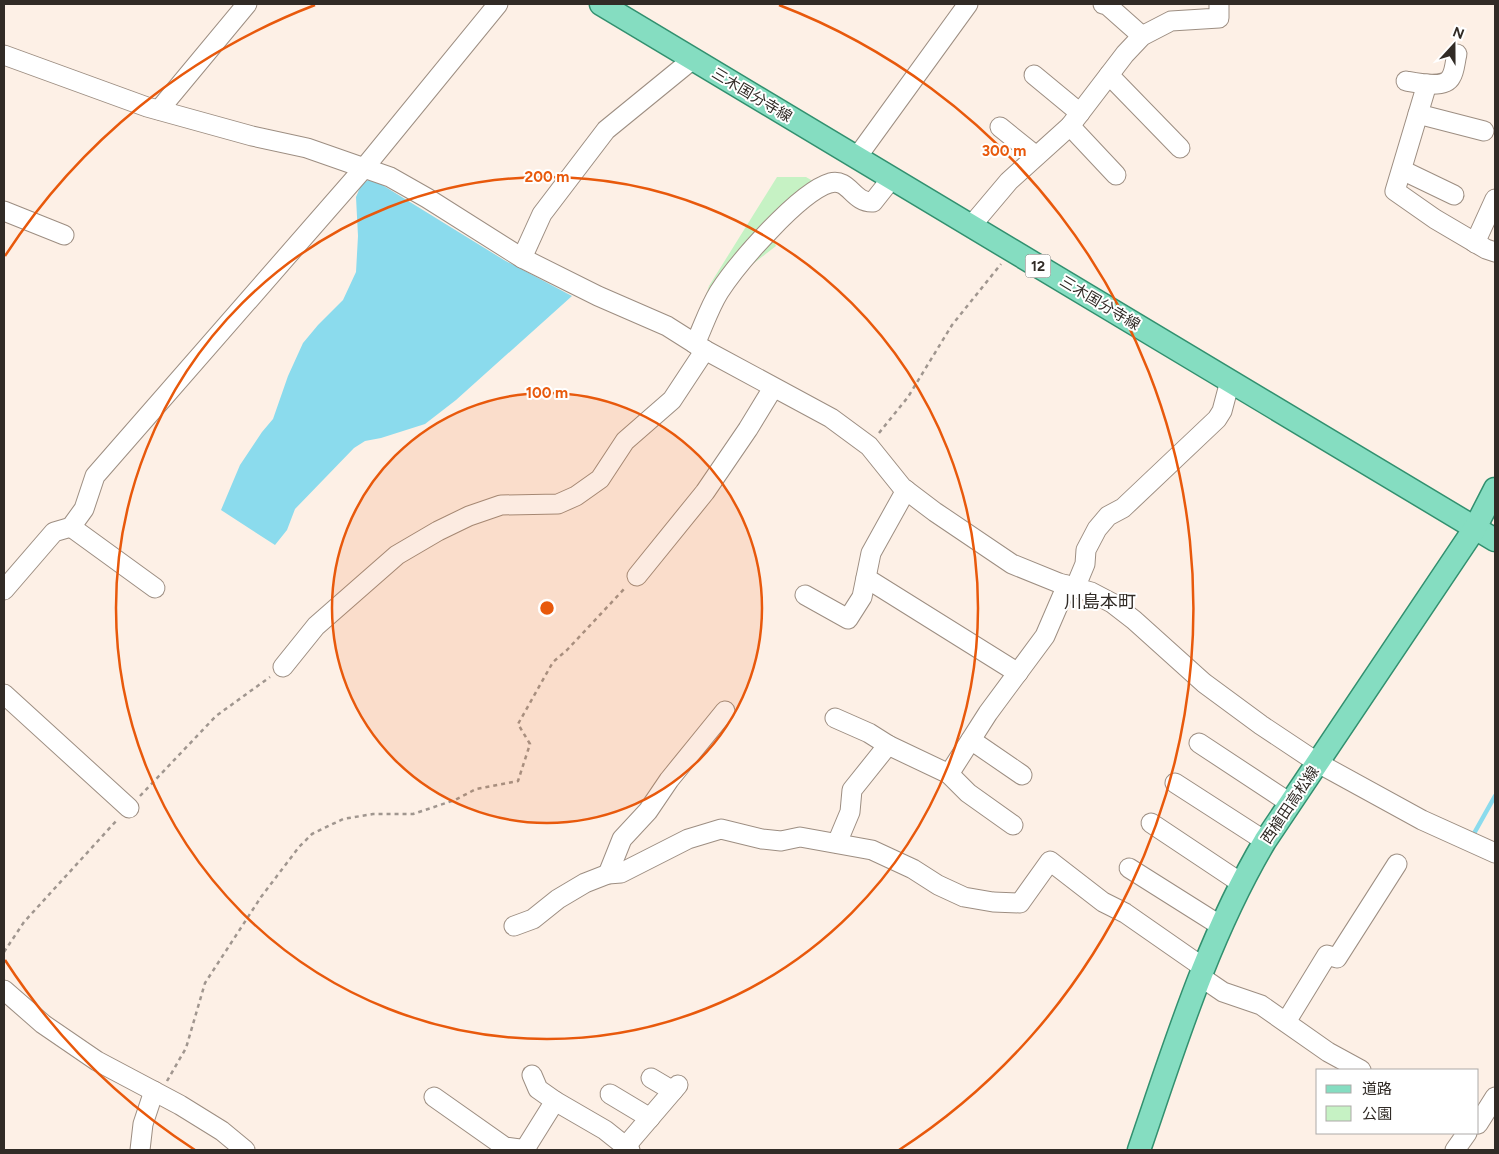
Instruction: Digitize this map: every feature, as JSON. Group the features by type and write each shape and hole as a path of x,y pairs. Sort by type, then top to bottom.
{"main road":[{"name":"三木国分寺線","path":"601,4 1495,540"},
{"name":"西植田高松線","path":"1139,1150 1202,972 1241,883 1290,803 1475,528 1495,489"}],"street":[{"path":"159,110 247,4"},
{"path":"4,590 54,532 71,527 84,509 95,476 364,168 498,4"},
{"path":"856,157 968,4"},
{"path":"1103,4 1107,4 1142,36"},
{"path":"971,226 1009,181 1075,119 1125,54 1142,36 1171,21 1219,18 1219,4"},
{"path":"1406,81 1427,84 1445,83 1451,78 1457,54"},
{"path":"4,55 159,110 252,136 307,148 390,178 427,198 522,258 598,296 667,326 772,388 831,418 869,446 906,490 1012,564 1091,592 1112,603 1134,620 1204,683 1261,725 1318,763 1422,820 1495,853"},
{"path":"522,258 542,214 606,130 693,59"},
{"path":"1034,75 1075,119 1116,174"},
{"path":"1109,75 1180,148"},
{"path":"1427,84 1396,190 1434,219 1475,243 1495,252"},
{"path":"1418,114 1484,131"},
{"path":"1000,127 1036,156"},
{"path":"1402,170 1454,195"},
{"path":"283,667 316,626 397,555 438,531 469,516 501,505 558,504 576,496 600,479 625,441 672,400 700,347 718,294 736,267 795,206 818,189 831,183 847,186 856,197 865,203 873,202 892,178"},
{"path":"1475,243 1495,199"},
{"path":"4,211 64,236"},
{"path":"949,774 1045,636 1071,586 1085,564 1086,550 1097,530 1108,516 1123,508 1217,419 1222,411 1230,381"},
{"path":"636,576 705,492 748,429 772,388"},
{"path":"805,595 848,619 862,597 871,553 906,490"},
{"path":"71,527 155,588"},
{"path":"866,578 1018,673"},
{"path":"4,694 129,808"},
{"path":"608,874 622,839 648,811 669,780 725,711"},
{"path":"835,718 870,733 949,774 968,793 1013,826"},
{"path":"971,740 1022,775"},
{"path":"1199,743 1290,803"},
{"path":"837,843 850,812 852,790 888,744"},
{"path":"1175,783 1265,841"},
{"path":"1151,823 1241,883"},
{"path":"514,926 533,920 558,899 585,883 608,874 621,873 688,839 721,829 762,839 781,841 800,837 872,850 914,869 938,885 955,893 994,902 1020,903 1050,861 1103,902 1126,913 1202,972 1223,992 1261,1005 1328,1052 1359,1069"},
{"path":"1286,1022 1328,954 1337,958 1398,864"},
{"path":"1129,868 1221,926"},
{"path":"4,990 43,1024 97,1061 180,1105 222,1131 245,1150"},
{"path":"532,1075 538,1089 605,1130 628,1148 675,1088 651,1078"},
{"path":"140,1150 143,1124 157,1092"},
{"path":"610,1094 650,1118"},
{"path":"434,1097 504,1148 526,1150 555,1101"},
{"path":"1479,1122 1495,1097"},
{"path":"1455,1150 1466,1134"}],"path":[{"path":"869,446 908,397 952,325 997,271 1010,249"},
{"path":"157,1092 186,1048 205,983 261,897 312,834 343,819 373,814 413,814 454,800 476,789 518,781 530,744 518,724 553,662 567,650 636,576"}],"green space":[{"path":"777,177 806,177 818,184 769,226 776,246 731,281 702,307 709,286"}],"water":[{"path":"371,178 504,260 572,296 456,400 425,424 365,441 354,448 295,509 287,530 275,545 221,510 240,465 273,419 288,376 303,343 343,300 356,272 358,236 356,197 361,185"}],"waterway":[{"path":"1472,837 1495,796"}],"district":[{"name":"川島本町","path":"1100,602"}]}
